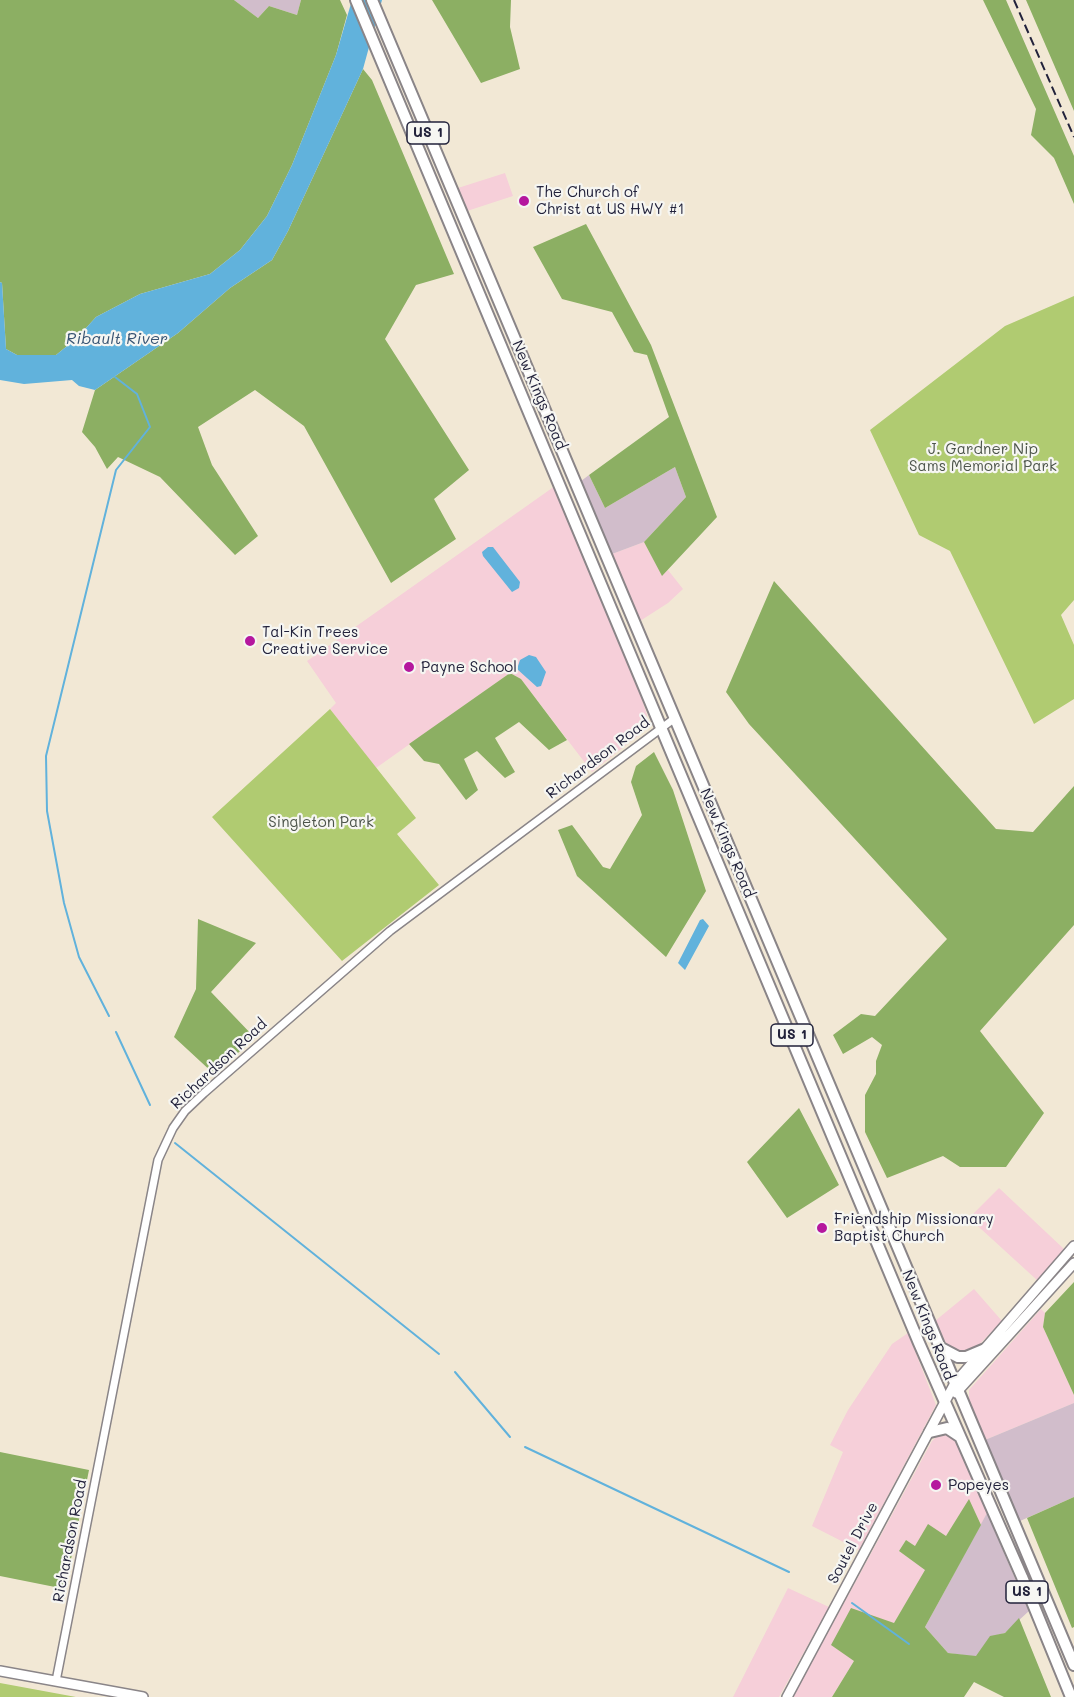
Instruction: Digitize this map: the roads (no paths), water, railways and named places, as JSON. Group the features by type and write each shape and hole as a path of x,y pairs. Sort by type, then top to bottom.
{"highway":[{"name":"New Kings Road","path":"356,0 945,1403 1022,1577 1071,1697"},
{"name":"New Kings Road","path":"372,0 1074,1665"},
{"path":"940,1348 957,1357 966,1358 984,1349"},
{"path":"930,1432 947,1428 959,1436"}],"main road":[{"name":"Soutel Drive","path":"787,1697 945,1403 984,1349 1074,1246"},
{"name":"Soutel Drive","path":"957,1387 1074,1263"},
{"path":"0,1671 143,1697"}],"street":[{"name":"Richardson Road","path":"56,1682 158,1160 173,1128 185,1111 204,1093 390,931 675,718"}],"water":[{"name":"Ribault River","path":"352,0 382,0 363,69 288,231 272,260 230,288 178,333 95,390 79,386 72,380 24,384 0,380 0,282 2,283 6,349 17,355 56,355 77,338 96,317 140,294 210,274 240,250 267,216 292,165 336,55"},
{"path":"488,547 493,547 520,582 519,588 512,592 483,556 482,552"},
{"path":"529,655 536,657 546,672 541,686 537,687 517,669 520,660"},
{"path":"703,919 709,926 685,970 678,963 700,920"}],"waterway":[{"path":"109,1016 79,957 64,903 47,811 46,756 116,470 150,427 137,394 115,377"},
{"path":"116,1032 150,1105"},
{"path":"175,1143 439,1354"},
{"path":"455,1372 510,1437"},
{"path":"525,1447 789,1572"},
{"path":"852,1603 909,1644"}],"railway":[{"path":"1014,0 1074,137"}],"place":[{"name":"The Church of Christ at US HWY #1","path":"524,201"},
{"name":"Tal-Kin Trees Creative Service","path":"250,641"},
{"name":"Payne School","path":"409,667"},
{"name":"Friendship Missionary Baptist Church","path":"822,1228"},
{"name":"Popeyes","path":"936,1485"}],"park label":[{"name":"J. Gardner Nip Sams Memorial Park","path":"983,458"},
{"name":"Singleton Park","path":"321,822"}]}
